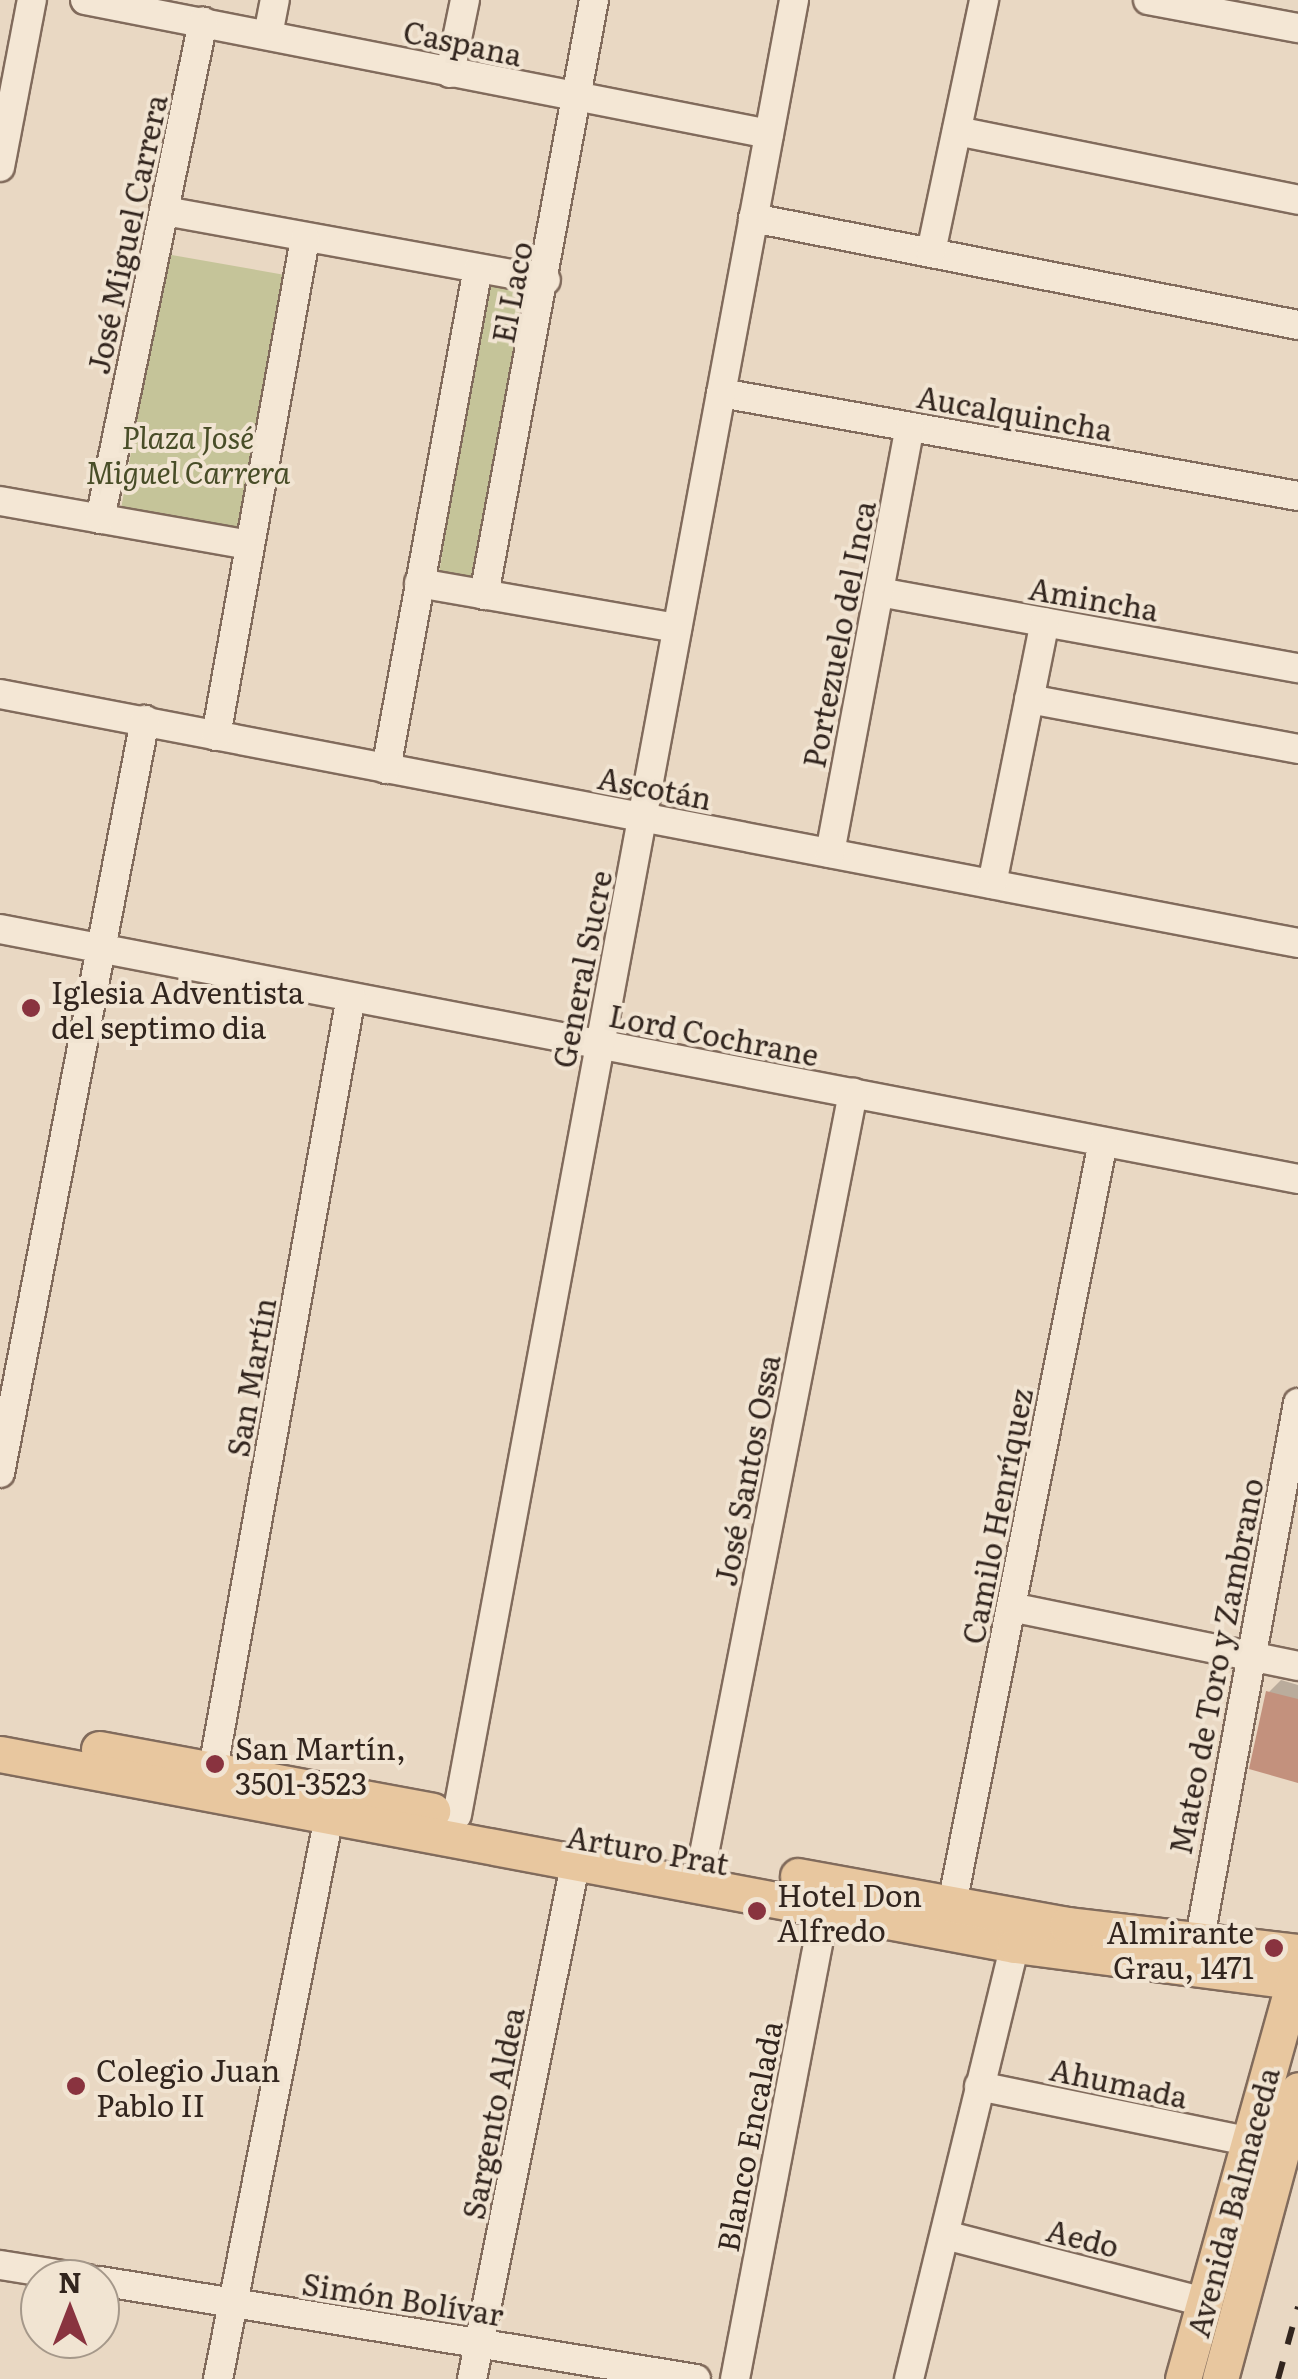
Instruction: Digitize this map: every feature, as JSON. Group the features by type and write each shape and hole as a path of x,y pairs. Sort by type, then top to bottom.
{"main road":[{"name":"Arturo Prat","path":"0,1732 952,1904 1199,1943 1297,1971"},
{"name":"Arturo Prat","path":"0,1754 825,1905 1014,1945 1297,1971"},
{"name":"Avenida Balmaceda","path":"1183,2379 1297,1971"},
{"name":"Avenida Balmaceda","path":"1220,2379 1298,2090"}],"street":[{"path":"0,168 32,0"},
{"name":"Caspana","path":"86,0 768,134"},
{"path":"268,36 274,0"},
{"path":"450,73 465,0"},
{"name":"El Laco","path":"484,595 546,280 594,0"},
{"path":"786,0 794,1"},
{"path":"932,252 984,0"},
{"path":"1148,0 1179,2 1298,28"},
{"name":"General Sucre","path":"457,1816 794,1"},
{"name":"José Miguel Carrera","path":"100,519 203,22"},
{"path":"956,131 1298,200"},
{"path":"165,211 546,280"},
{"path":"753,218 1298,325"},
{"path":"216,736 305,239"},
{"name":"El Laco","path":"386,769 478,268"},
{"name":"Aucalquincha","path":"721,393 1298,496"},
{"name":"Portezuelo del Inca","path":"830,854 910,427"},
{"path":"0,501 249,545"},
{"path":"419,584 677,628"},
{"name":"Amincha","path":"879,592 1298,668"},
{"path":"992,884 1045,622"},
{"name":"Ascotán","path":"0,694 1298,943"},
{"path":"1029,699 1298,749"},
{"path":"0,1473 146,720"},
{"name":"Lord Cochrane","path":"0,929 1298,1179"},
{"name":"San Martín","path":"213,1769 351,997"},
{"name":"José Santos Ossa","path":"704,1859 853,1094"},
{"name":"Camilo Henríquez","path":"952,1904 1103,1142"},
{"name":"Mateo de Toro y Zambrano","path":"1199,1943 1298,1403"},
{"path":"1011,1607 1298,1666"},
{"path":"218,2379 329,1817"},
{"name":"Sargento Aldea","path":"472,2379 576,1860"},
{"name":"Blanco Encalada","path":"735,2379 825,1905"},
{"path":"908,2379 1014,1945"},
{"name":"Ahumada","path":"979,2086 1247,2141"},
{"name":"Aedo","path":"945,2235 1204,2302"},
{"name":"Simón Bolívar","path":"120,2284 696,2379"}],"green space":[{"name":"Plaza José Miguel Carrera","path":"166,254 292,276 246,536 120,514"},
{"path":"486,277 530,284 483,585 438,578"}],"building":[{"path":"1266,1691 1298,1699 1298,1783 1249,1769"}],"railway":[{"path":"1278,2379 1298,2307"}],"place":[{"name":"Iglesia Adventista del septimo dia","path":"31,1008"},
{"name":"San Martín, 3501-3523","path":"215,1764"},
{"name":"Hotel Don Alfredo","path":"757,1911"},
{"name":"Almirante Grau, 1471","path":"1274,1948"},
{"name":"Colegio Juan Pablo II","path":"76,2086"}]}
